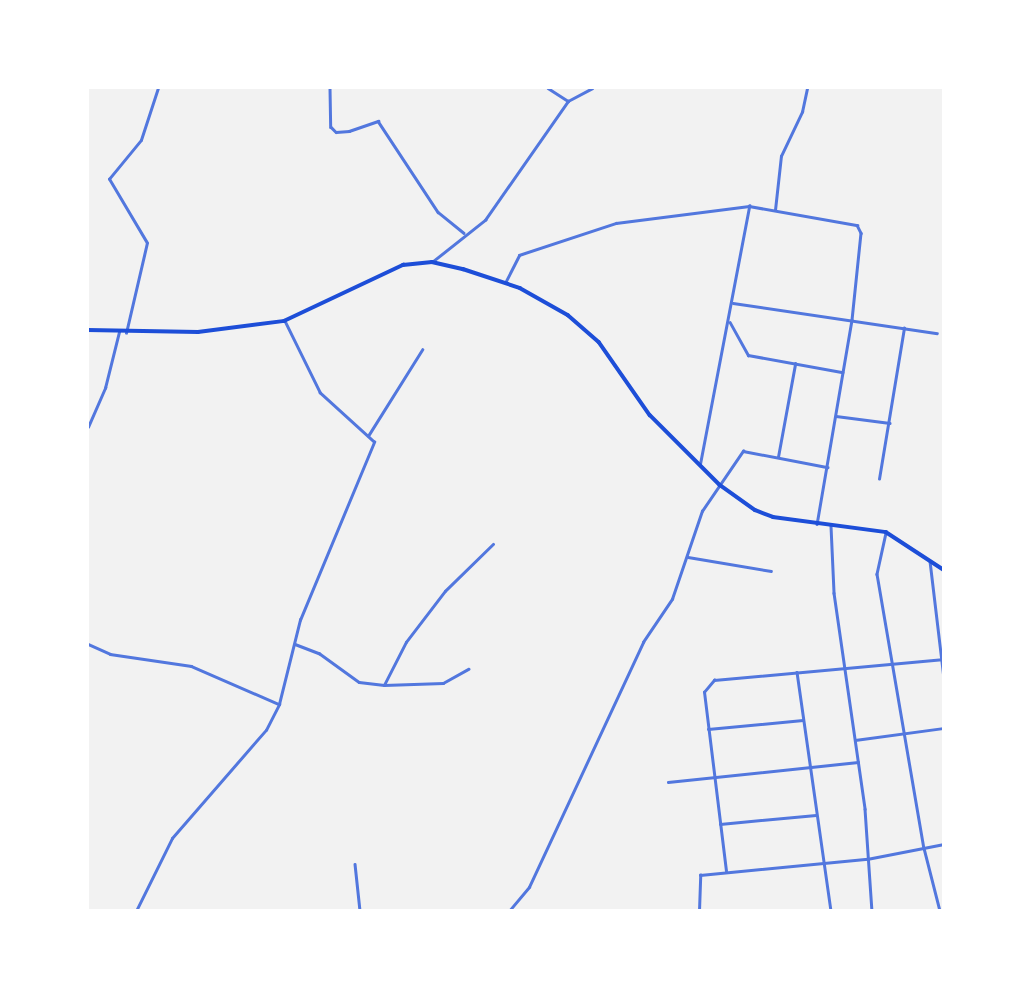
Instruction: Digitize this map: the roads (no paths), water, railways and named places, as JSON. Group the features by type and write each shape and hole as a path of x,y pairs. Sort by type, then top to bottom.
{"main road":[{"path":"88,330 126,333 198,332 284,321 403,265 432,262 505,283 568,316 599,342 650,415 720,485 755,510 817,524 887,532 943,570"}],"street":[{"path":"126,333 147,243 109,179 141,140 158,88"},
{"path":"330,88 331,127 336,132 349,131 378,121 438,212 464,233"},
{"path":"548,88 568,101"},
{"path":"432,262 494,210 568,101 592,88"},
{"path":"775,210 782,156 802,113 807,88"},
{"path":"699,465 730,322 749,206"},
{"path":"505,283 519,256 615,223 749,206 857,225 861,233 852,320 817,524"},
{"path":"733,303 937,333"},
{"path":"136,911 172,838 248,754 279,704 300,620 374,442 320,393 284,321"},
{"path":"730,322 748,355 843,372"},
{"path":"879,479 904,328"},
{"path":"88,427 105,388 119,332"},
{"path":"368,436 422,349"},
{"path":"778,457 795,364"},
{"path":"835,416 890,424"},
{"path":"509,911 529,887 643,642 672,599 702,511 743,451 827,467"},
{"path":"831,526 844,668 859,762 873,911"},
{"path":"887,532 877,574 891,664 908,733 924,848 940,911"},
{"path":"384,685 406,642 445,591 493,544"},
{"path":"688,557 771,570"},
{"path":"929,559 943,679"},
{"path":"88,644 110,654 191,666 279,704"},
{"path":"295,644 319,653 359,682 384,685 443,683 468,668"},
{"path":"726,871 704,692 714,680 941,659"},
{"path":"797,672 831,911"},
{"path":"708,729 803,719"},
{"path":"855,740 943,728"},
{"path":"668,782 859,762"},
{"path":"720,824 816,815"},
{"path":"699,911 701,875 867,859 943,844"},
{"path":"355,864 360,911"}]}
